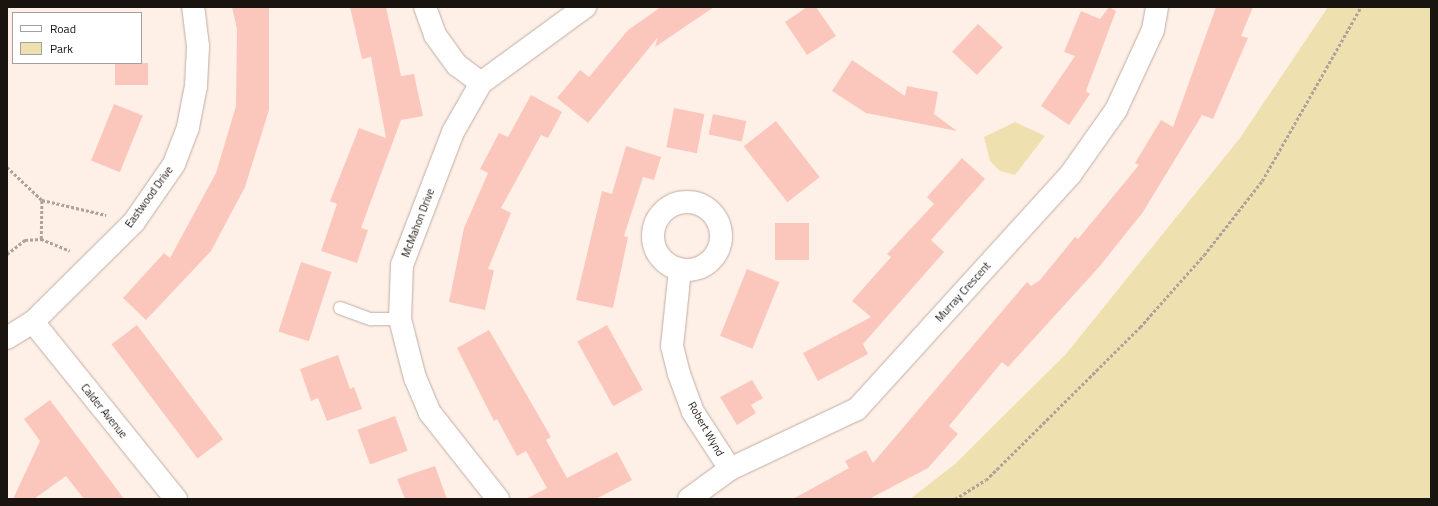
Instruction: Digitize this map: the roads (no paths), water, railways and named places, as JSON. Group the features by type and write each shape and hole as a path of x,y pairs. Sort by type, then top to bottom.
{"street":[{"name":"Eastwood Drive","path":"7,338 33,322 134,222 174,164 188,127 196,86 198,46 193,7"},
{"path":"425,7 444,47 457,65 481,83"},
{"name":"McMahon Drive","path":"498,499 430,413 405,349 400,319 402,265 453,132 481,83 585,7"},
{"name":"Murray Crescent","path":"688,499 730,469 857,409 1070,175 1116,110 1153,30 1157,7"},
{"name":"Robert Wynd","path":"680,270 672,346 679,374 693,412 730,469"},
{"name":"Calder Avenue","path":"33,322 176,499"}],"lane":[{"path":"340,308 371,319 400,319"}]}
